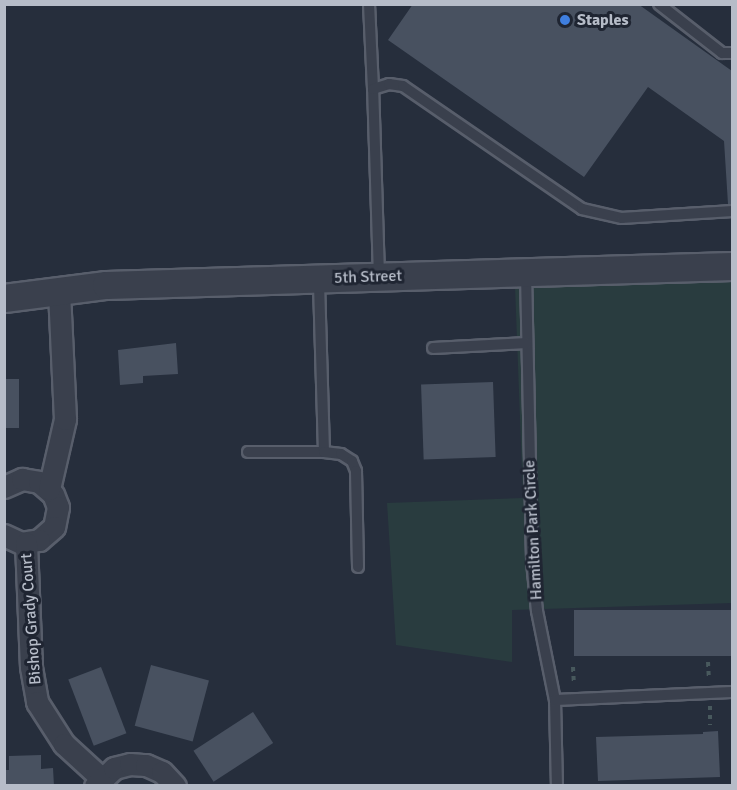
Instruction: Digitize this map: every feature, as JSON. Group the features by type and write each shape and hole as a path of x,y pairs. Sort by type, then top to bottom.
{"street":[{"name":"5th Street","path":"4,298 106,285 732,266"},
{"name":"Bishop Grady Court","path":"4,535 16,542 26,543 45,537 54,527 58,507 49,489 65,419 59,290"},
{"path":"4,487 16,480 28,479 49,489"},
{"name":"Bishop Grady Court","path":"26,543 32,667 37,702 64,744 98,782"},
{"path":"98,782 114,768 130,764 146,765 162,772 175,786"}],"lane":[{"path":"369,4 379,277"},
{"path":"658,4 722,53 732,53"},
{"path":"373,89 389,84 403,86 582,209 622,218 732,211"},
{"name":"Hamilton Park Circle","path":"525,272 532,562 537,611 555,700 556,786"},
{"path":"319,279 324,452"},
{"path":"433,348 527,343"},
{"path":"248,452 324,452 341,454 352,460 356,471 358,567"},
{"path":"555,700 732,692"}],"path":[{"path":"708,662 709,682"},
{"path":"573,667 574,687"},
{"path":"710,705 711,725"},
{"path":"622,786 640,786"}],"shaded area":[{"path":"732,279 732,603 512,610 512,662 396,645 387,503 523,498 515,286"}],"building":[{"path":"413,4 638,4 732,71 732,204 728,204 724,141 648,87 584,177 388,40"},
{"path":"176,343 178,374 143,376 143,383 120,385 118,350"},
{"path":"4,379 19,379 19,428 4,428"},
{"path":"493,382 496,457 424,459 421,385"},
{"path":"574,610 732,610 732,656 574,656"},
{"path":"151,665 209,681 193,741 135,726"},
{"path":"101,667 126,733 94,746 68,680"},
{"path":"253,712 273,743 214,782 193,751"},
{"path":"718,731 720,777 598,781 596,737 703,734 703,732"},
{"path":"41,755 41,769 53,768 54,786 4,786 4,770 9,770 9,756"}],"place":[{"name":"Staples","path":"565,20"}]}
